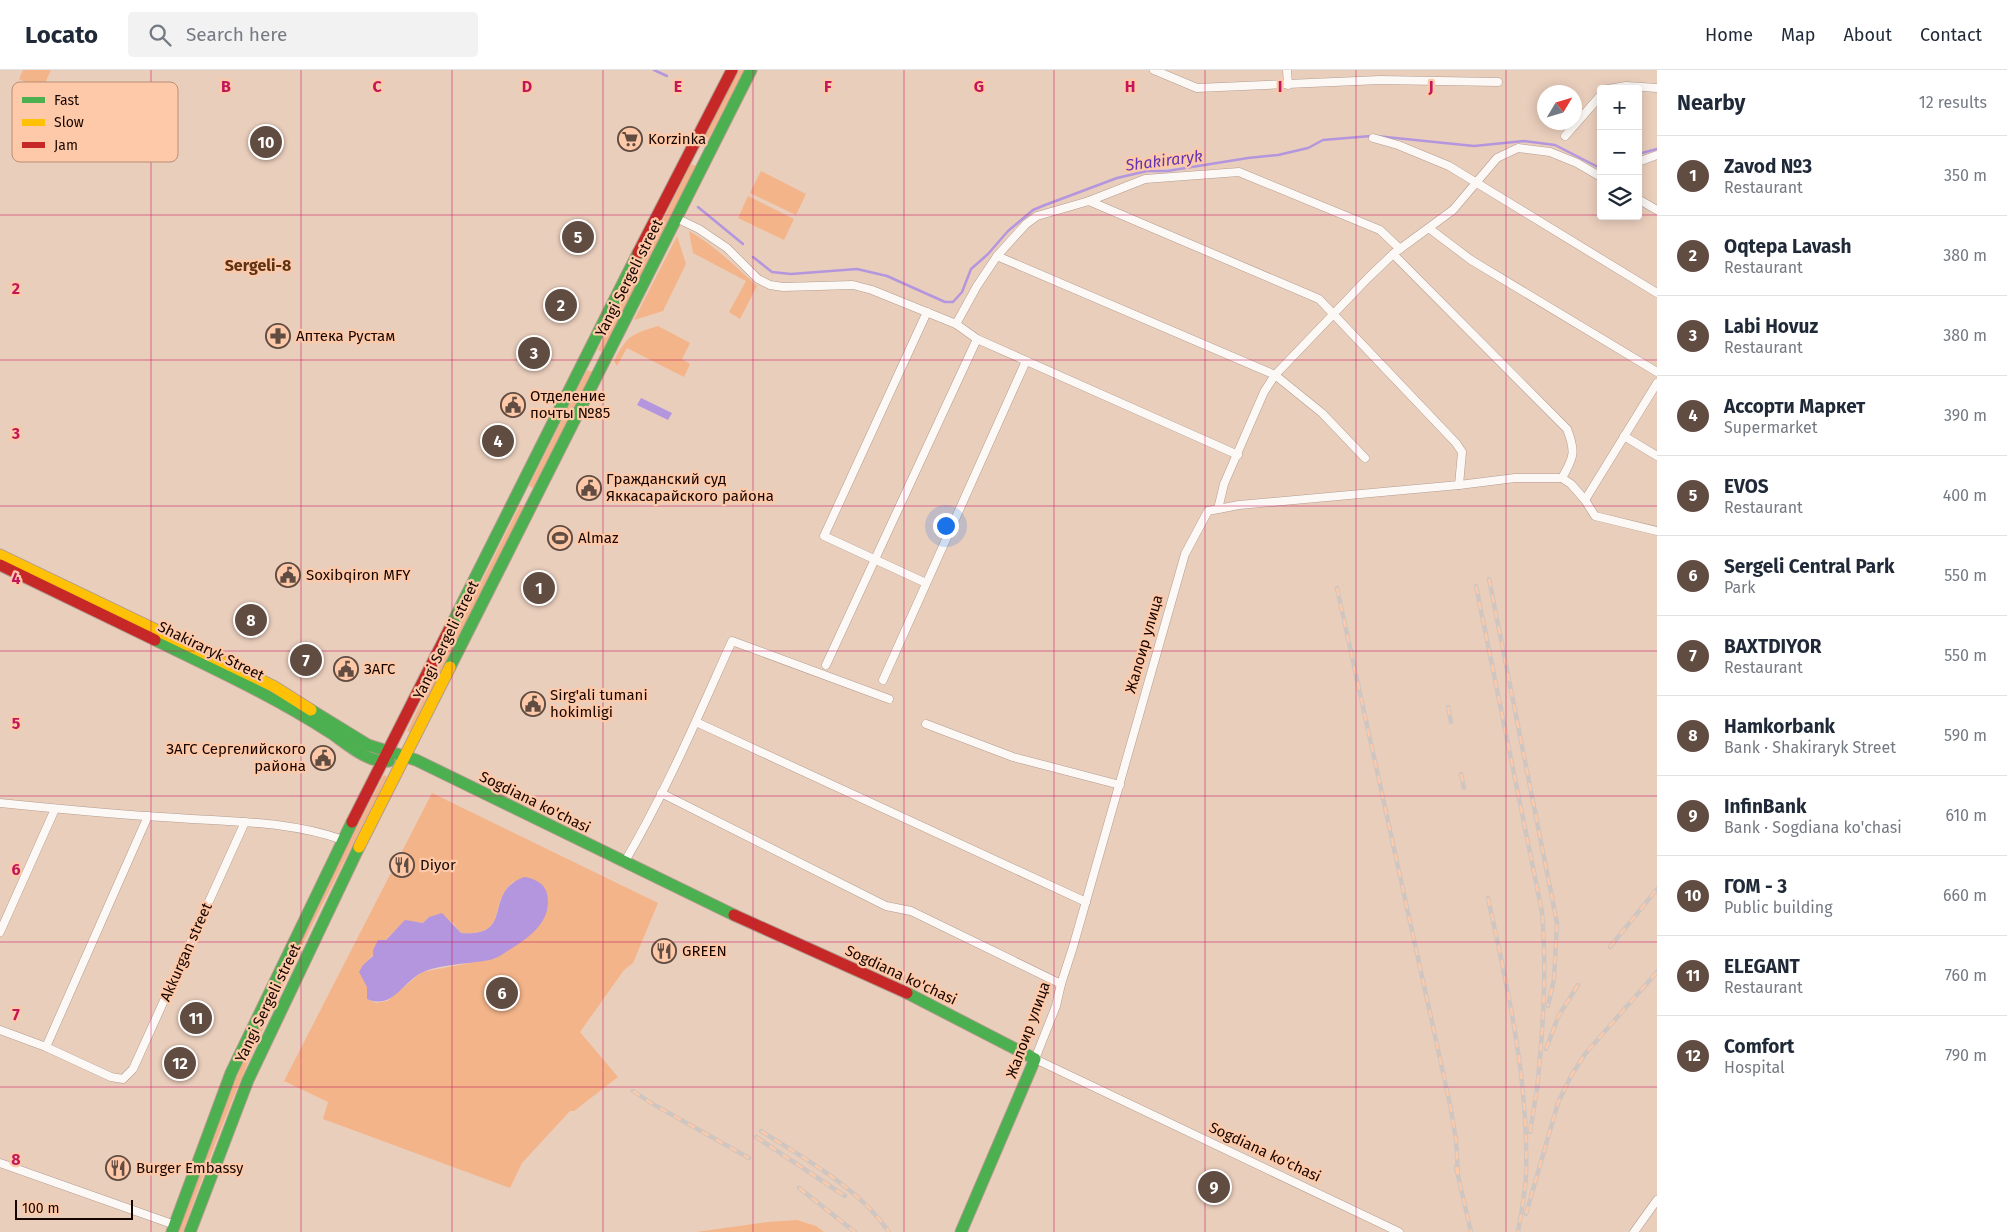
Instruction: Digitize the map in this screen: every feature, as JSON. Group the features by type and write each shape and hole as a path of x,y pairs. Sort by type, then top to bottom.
{"main road":[{"name":"Yangi Sergeli street","path":"174,1228 231,1073 343,840 692,145 732,70"},
{"name":"Yangi Sergeli street","path":"190,1232 248,1080 373,818 751,70"},
{"path":"692,145 709,152"},
{"path":"587,354 603,363"},
{"path":"514,499 530,507"},
{"name":"Shakiraryk Street","path":"0,555 273,686 358,740 388,751"},
{"name":"Shakiraryk Street","path":"0,566 259,690 306,717 353,748 382,762"},
{"name":"Sogdiana ko'chasi","path":"388,751 416,760 744,920 904,990 1035,1058"},
{"path":"382,762 405,757"},
{"name":"Жалоир улица","path":"961,1232 1035,1058"}],"street":[{"path":"1154,70 1197,88 1380,80 1498,82"},
{"path":"1287,70 1288,85"},
{"path":"1380,70 1380,80"},
{"path":"1642,87 1657,88"},
{"path":"1564,136 1597,99"},
{"path":"1373,138 1398,145 1449,166 1657,293"},
{"path":"1598,175 1577,162 1550,152 1518,148 1497,158 1453,210 1430,229 1393,254 1333,313 1275,376 1264,392 1224,484 1218,509 1239,505 1459,485 1515,478 1562,478 1571,484 1585,500 1594,516 1657,531"},
{"path":"1642,161 1657,155"},
{"path":"956,324 996,256 1017,232 1037,216 1089,201 1145,179 1239,172 1380,230 1400,249"},
{"path":"1089,201 1319,299 1456,443 1462,452 1459,485"},
{"path":"1642,201 1657,210"},
{"path":"676,218 699,229 727,248 758,278 770,285 783,287 853,285 872,290 956,324 977,339 1238,455"},
{"path":"1430,229 1471,260 1657,372"},
{"path":"1393,254 1567,429 1573,445 1574,458 1562,478"},
{"path":"996,256 1275,376 1322,413 1365,458"},
{"path":"926,312 824,536 926,583"},
{"path":"826,665 977,339"},
{"path":"883,680 1026,361"},
{"path":"1585,500 1657,383"},
{"path":"1624,436 1657,456"},
{"name":"Жалоир улица","path":"1035,1058 1056,1006 1185,554 1208,511 1218,509"},
{"path":"624,863 661,794 732,641 889,699"},
{"path":"696,722 1086,902"},
{"path":"926,724 1013,757 1120,785"},
{"path":"661,794 886,906 911,911 1061,984"},
{"path":"0,803 55,809 245,822 298,828 343,840"},
{"path":"0,932 55,809"},
{"path":"0,1030 46,1047 148,816"},
{"name":"Akkurgan street","path":"46,1047 111,1077 123,1079 133,1069 245,822"},
{"name":"Sogdiana ko'chasi","path":"1035,1058 1399,1232"},
{"path":"0,1163 174,1228"},
{"path":"1634,1232 1657,1200"}],"shaded area":[{"path":"23,70 51,70 46,82 25,82 19,79"},
{"path":"739,70 744,70 709,138 705,136"},
{"path":"691,164 696,166 602,352 598,350"},
{"path":"761,171 806,194 796,215 750,193"},
{"path":"748,196 794,219 784,240 738,218"},
{"path":"689,231 716,250 757,286 740,319 729,312 746,281 693,253"},
{"path":"677,236 686,264 663,311 634,320"},
{"path":"658,326 690,343 682,359 690,364 684,377 627,348 617,366 614,361 631,337"},
{"path":"587,370 592,372 533,488 529,486"},
{"path":"641,398 672,413 668,420 637,405"},
{"path":"520,505 524,507 411,733 407,731"},
{"path":"384,775 387,777 307,935 262,1031 220,1131 183,1232 178,1232 206,1154 258,1027 304,931"},
{"path":"432,793 658,903 633,963 624,970 580,1032 618,1077 574,1111 570,1111 522,1163 510,1188 323,1119 328,1102 284,1081","holes":["514,881 548,905 496,958 422,972 387,1001 376,1003 367,999 363,965 397,929 405,924 413,922 423,923 429,917 452,922 461,933 476,933 492,924 501,899"]},
{"path":"524,877 535,880 544,887 548,904 543,920 538,928 524,940 493,959 446,966 421,973 396,994 383,1001 367,999 367,987 359,972 363,965 373,956 373,950 378,940 386,940 405,920 423,923 429,917 442,913 461,933 478,932 488,928 494,921 504,893 511,884"},
{"path":"797,1220 816,1226 824,1232 696,1232 768,1222"}],"waterway":[{"name":"Shakiraryk","path":"654,70 667,76"},
{"name":"Shakiraryk","path":"753,257 772,272 791,274 857,269 887,276 945,302 953,302 962,292 971,269 988,254 1008,231 1033,210 1045,205 1117,178 1147,171 1167,171 1278,155 1308,148 1323,140 1371,136"},
{"name":"Shakiraryk","path":"1376,136 1474,146 1524,141 1555,145 1597,166"},
{"name":"Shakiraryk","path":"1642,153 1657,149"},
{"name":"Shakiraryk","path":"698,207 743,244"}],"railway":[{"path":"1489,579 1557,923 1554,979 1548,1006"},
{"path":"1476,586 1542,912 1544,1001 1537,1089"},
{"path":"1337,588 1451,1109 1456,1140 1458,1174"},
{"path":"1448,707 1451,722"},
{"path":"1461,774 1464,788"},
{"path":"1610,947 1657,889"},
{"path":"1488,898 1510,1001 1521,1071 1526,1141 1526,1176 1518,1232"},
{"path":"1526,1214 1558,1103 1571,1076 1585,1054 1657,972"},
{"path":"1546,1049 1558,1017 1578,985"},
{"path":"1530,1132 1538,1083"},
{"path":"633,1091 749,1158"},
{"path":"761,1131 847,1188 862,1201 889,1232"},
{"path":"756,1137 845,1196"},
{"path":"1456,1167 1471,1232"},
{"path":"799,1188 855,1232"}],"traffic: fast":[{"path":"450,667 751,70"},
{"path":"452,624 638,253"},
{"path":"155,640 288,707 366,756 381,761 389,761"},
{"path":"311,710 368,745 416,760 734,915"},
{"path":"172,1232 231,1073 352,822"},
{"path":"190,1232 248,1080 359,847"},
{"path":"907,993 1035,1059 961,1232"}],"traffic: slow":[{"path":"0,555 273,686 311,710"},
{"path":"359,847 450,667"}],"traffic: jam":[{"path":"638,253 732,70"},
{"path":"0,565 155,640"},
{"path":"352,822 452,624"},
{"path":"734,915 907,993"}],"place":[{"name":"Korzinka","path":"630,139"},
{"name":"ГОМ - 3","path":"266,142"},
{"name":"EVOS","path":"578,237"},
{"name":"Oqtepa Lavash","path":"561,305"},
{"name":"Аптека Рустам","path":"278,336"},
{"name":"Labi Hovuz","path":"534,353"},
{"name":"Отделение почты №85","path":"513,405"},
{"name":"Ассорти Маркет","path":"498,441"},
{"name":"Гражданский суд Яккасарайского района","path":"589,488"},
{"name":"Almaz","path":"560,538"},
{"name":"Soxibqiron MFY","path":"288,575"},
{"name":"Zavod №3","path":"539,588"},
{"name":"Hamkorbank","path":"251,620"},
{"name":"BAXTDIYOR","path":"306,660"},
{"name":"ЗАГС","path":"346,669"},
{"name":"Sirg'ali tumani hokimligi","path":"533,704"},
{"name":"ЗАГС Сергелийского района","path":"323,758"},
{"name":"Diyor","path":"402,865"},
{"name":"GREEN","path":"664,951"},
{"name":"Sergeli Central Park","path":"502,993"},
{"name":"ELEGANT","path":"196,1018"},
{"name":"Comfort","path":"180,1063"},
{"name":"Burger Embassy","path":"118,1168"},
{"name":"InfinBank","path":"1214,1187"}],"district":[{"name":"Sergeli-8","path":"258,265"}]}
